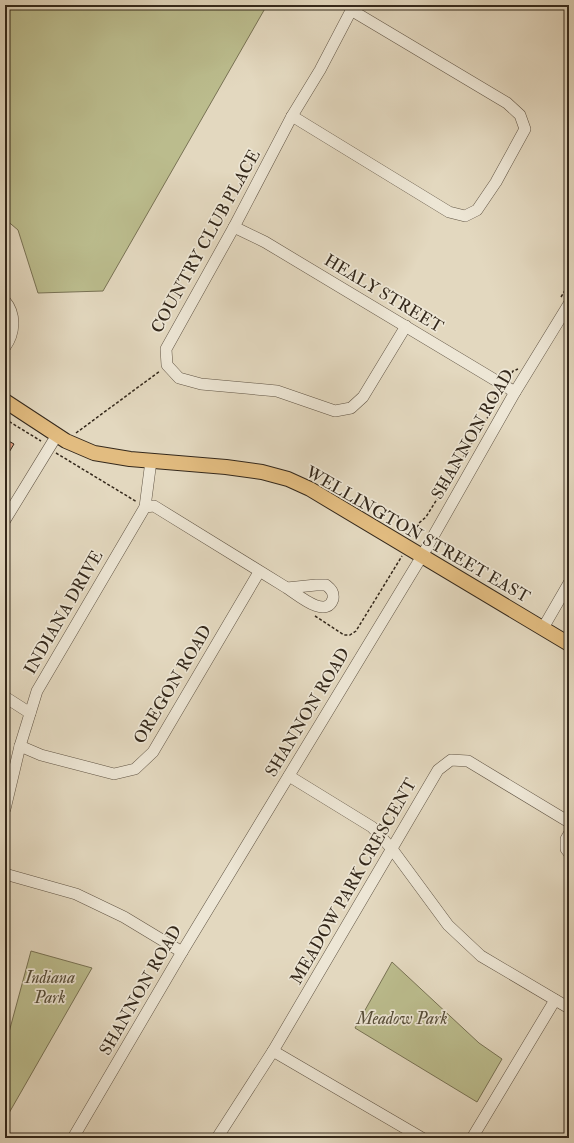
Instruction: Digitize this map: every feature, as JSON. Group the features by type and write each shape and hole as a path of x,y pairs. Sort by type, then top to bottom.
{"main road":[{"name":"WELLINGTON STREET EAST","path":"5,401 68,442 94,452 151,461 226,467 262,472 310,489 569,644"}],"street":[{"name":"COUNTRY CLUB PLACE","path":"167,365 166,349 234,227 292,116 320,70 353,8"},
{"path":"292,116 449,212 465,216 477,210 496,182 524,129 520,115 507,103 353,8"},
{"name":"HEALY STREET","path":"234,227 264,242 516,392"},
{"path":"5,301 11,307 14,326 5,347"},
{"name":"SHANNON ROAD","path":"73,1138 182,952 422,556 516,392 569,304"},
{"path":"167,365 179,378 200,384 277,391 335,411 351,408 363,397 406,326"},
{"path":"6,515 57,435"},
{"path":"151,461 145,507 154,506 287,588"},
{"name":"INDIANA DRIVE","path":"5,809 20,746 37,691 145,507"},
{"name":"OREGON ROAD","path":"20,746 41,755 114,774 136,769 153,752 259,572"},
{"path":"543,628 569,583"},
{"path":"5,697 30,714"},
{"name":"MEADOW PARK CRESCENT","path":"217,1138 273,1051 438,770 451,760 468,761 569,822"},
{"path":"289,776 372,827 392,849 448,926 481,956 569,1008"},
{"path":"569,834 566,839 566,849 569,852"},
{"path":"5,874 76,894 124,917 182,952"},
{"path":"472,1138 556,1000"},
{"path":"273,1051 422,1138"}],"path":[{"path":"76,433 167,365"}],"green space":[{"path":"5,5 267,5 103,291 38,293 18,230 5,219"},
{"name":"Indiana Park","path":"31,951 92,968 5,1120 5,1047"},
{"name":"Meadow Park","path":"392,962 479,1043 502,1059 477,1102 355,1028"}],"building":[{"path":"5,439 14,444 5,459"}]}
